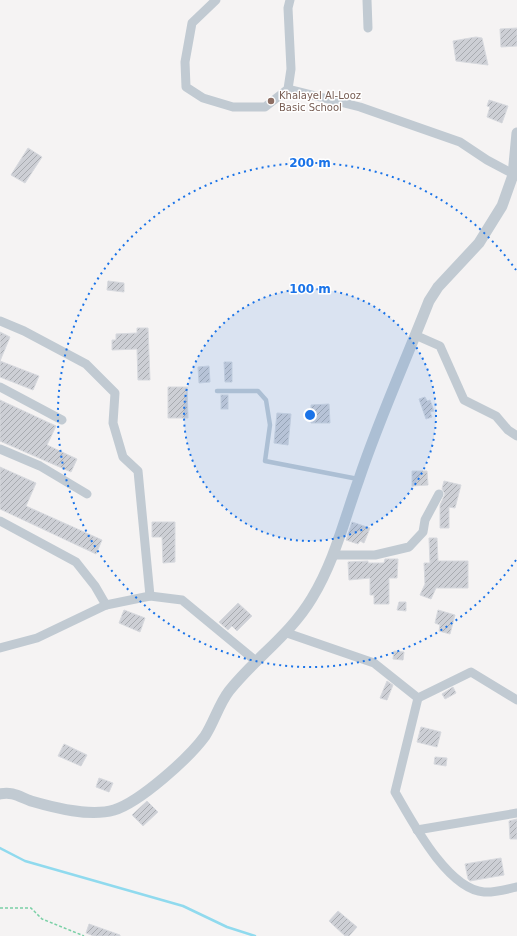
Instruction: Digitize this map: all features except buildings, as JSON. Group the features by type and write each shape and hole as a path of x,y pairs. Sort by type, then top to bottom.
{"street":[{"path":"216,0 192,23 185,62 186,87 203,98 233,107 265,107 288,89 291,69 288,8 290,0"},
{"path":"367,0 368,28"},
{"path":"288,89 360,107 460,142 515,176"},
{"path":"0,794 11,792 31,801 90,812 114,810 128,804 165,776 204,737 228,692 287,633 313,598 334,555 358,479 429,301 438,287 479,243 502,206 515,176 517,133"},
{"path":"0,321 24,331 86,364 115,394 113,422 122,457 138,471 150,596"},
{"path":"415,335 440,346 464,400 496,416 508,430 517,436"},
{"path":"0,387 62,420"},
{"path":"0,449 40,466 87,494"},
{"path":"334,555 375,555 409,547 423,532 425,520 439,494"},
{"path":"0,521 76,562 95,586 106,605"},
{"path":"0,648 37,638 106,605 150,596 182,600 257,662"},
{"path":"287,633 374,663 418,698"},
{"path":"418,698 471,672 517,700"},
{"path":"418,698 395,792 417,830 443,867 462,883 483,892 517,887"},
{"path":"417,830 517,812"}],"lane":[{"path":"217,391 258,391 266,400 270,426 265,461 358,479"}],"path":[{"path":"0,908 31,908 42,919 84,936"}],"waterway":[{"path":"0,848 25,861 183,906 227,927 255,936"}],"place":[{"name":"Khalayel Al-Looz Basic School","path":"271,101"}]}
